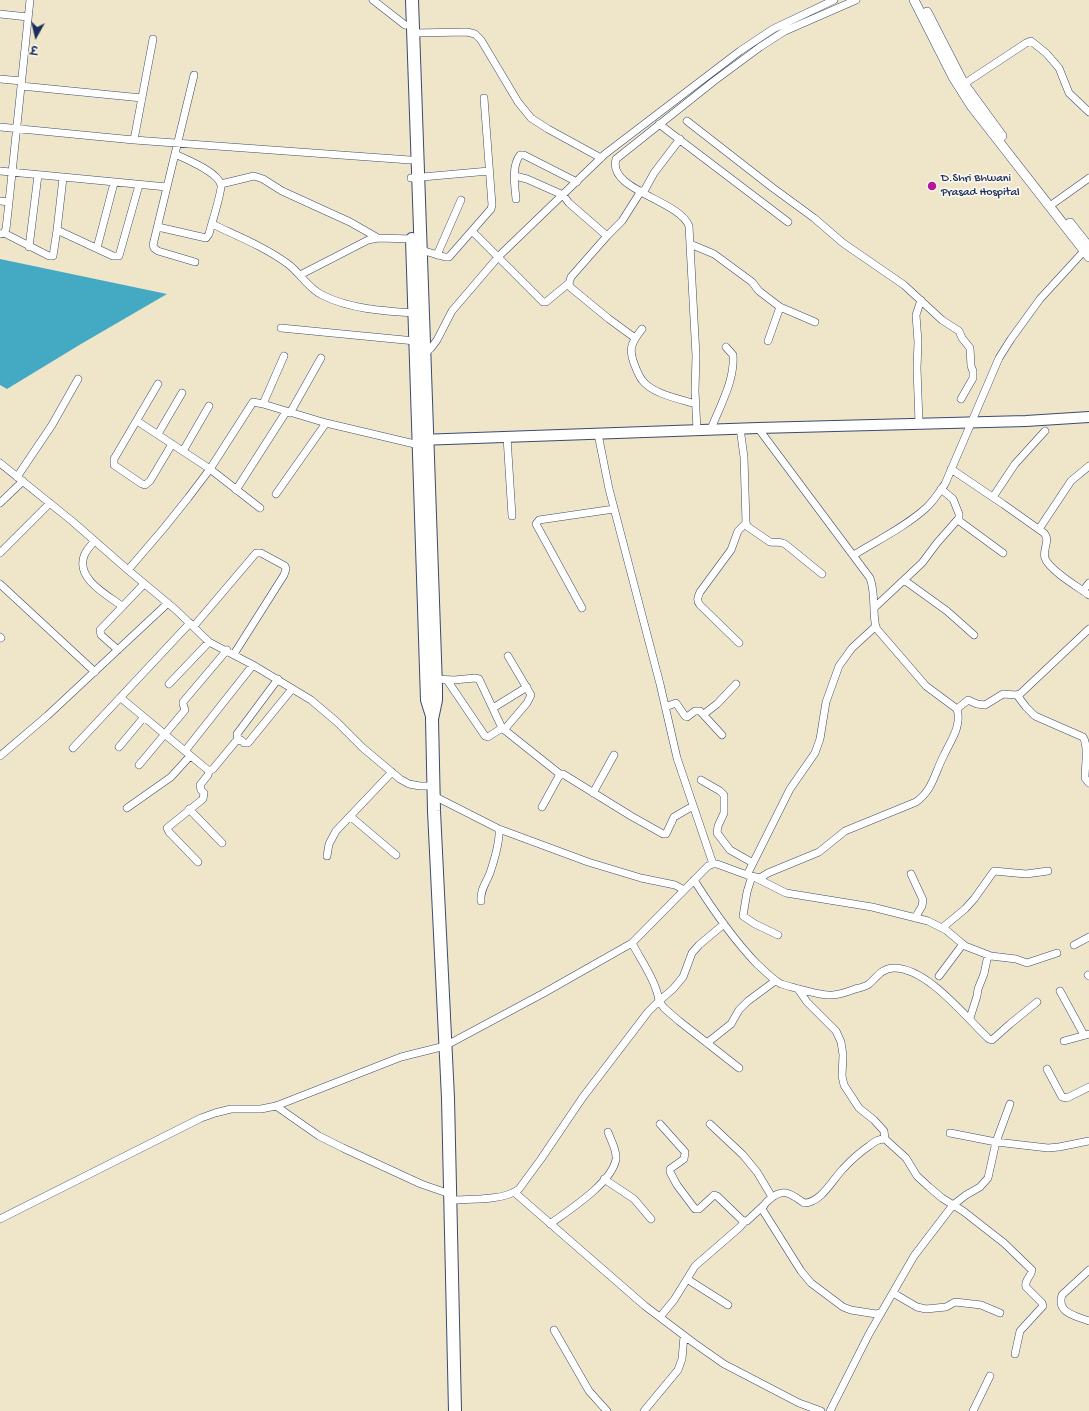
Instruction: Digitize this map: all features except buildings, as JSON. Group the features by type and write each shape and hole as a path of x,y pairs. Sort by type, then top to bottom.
{"main road":[{"path":"404,0 409,29 414,178 421,250 420,356 427,700 432,719 445,1046 455,1411"},
{"path":"412,0 409,29 410,160 414,178 412,238 416,341 420,356"},
{"path":"422,442 711,429 1089,418"},
{"path":"422,442 442,679 432,719"}],"street":[{"path":"30,0 10,202 6,230 2,234 49,256 53,256 63,178"},
{"path":"373,0 409,29 475,34 481,40 518,102 531,118 548,129 608,158 616,159 619,155 714,81 776,37 803,22 856,0"},
{"path":"420,356 431,348 437,340 452,310 577,182 740,50 777,26 834,0"},
{"path":"914,0 953,78 972,107 1087,252"},
{"path":"921,0 964,84 995,127 1054,203 1087,252"},
{"path":"0,14 28,16"},
{"path":"134,140 153,39"},
{"path":"964,84 1026,43 1032,41 1046,53 1059,68 1069,92 1089,112"},
{"path":"194,76 153,245 155,250 195,262"},
{"path":"0,79 21,84 142,98"},
{"path":"421,250 449,257 491,210 490,171 484,98"},
{"path":"687,121 814,218 843,243 904,285 942,320 959,331 962,338 970,348 973,375 961,399"},
{"path":"659,124 788,222"},
{"path":"0,127 177,144 410,160"},
{"path":"472,231 544,303 569,283 571,277 622,220 654,173 680,139"},
{"path":"158,227 203,239 208,237 221,188 219,180 203,168 175,154"},
{"path":"516,199 515,176 518,158 520,155 524,155 577,182"},
{"path":"608,158 623,181 684,218 689,226 696,356 697,430"},
{"path":"0,171 167,187"},
{"path":"414,178 490,171"},
{"path":"29,247 38,175"},
{"path":"221,184 254,176 263,179 282,190 342,218 378,238"},
{"path":"515,176 527,179 564,197 607,236"},
{"path":"1054,203 1089,178"},
{"path":"96,248 114,183"},
{"path":"57,230 113,256 119,256 139,185"},
{"path":"437,255 461,200"},
{"path":"0,201 10,202"},
{"path":"212,224 278,257 320,295 335,301 376,310 415,313"},
{"path":"300,276 368,240 378,238 412,238"},
{"path":"690,244 714,254 752,282 759,291 780,307 815,322"},
{"path":"854,555 910,521 927,508 936,498 951,469 999,358 1040,299 1087,252"},
{"path":"569,283 570,287 635,338"},
{"path":"919,424 917,368 918,342 916,315 921,300"},
{"path":"768,341 780,307"},
{"path":"281,328 416,341"},
{"path":"642,329 631,345 633,360 643,382 651,388 666,395 696,404"},
{"path":"711,429 726,392 732,369 733,355 726,346"},
{"path":"263,404 284,356"},
{"path":"236,490 288,412 321,358"},
{"path":"0,503 20,479 78,379"},
{"path":"158,384 113,462 115,467 145,485 148,484 172,444"},
{"path":"158,434 182,393"},
{"path":"128,570 164,528 210,468 250,404 256,402 326,423 422,442"},
{"path":"183,451 209,406"},
{"path":"137,420 210,468 260,508"},
{"path":"276,494 326,423"},
{"path":"740,428 744,457 746,523 748,527 770,542 780,542 785,544 822,574"},
{"path":"0,1219 201,1118 231,1109 261,1109 276,1106 401,1057 445,1046 632,943 708,866 713,864 760,878 768,873 819,852 845,831 916,802 924,797 932,784 943,756 956,730 958,714 957,709 926,686 882,635 876,626 872,584 870,578 758,428"},
{"path":"992,496 1016,464 1045,431"},
{"path":"598,434 614,509 677,758 713,864"},
{"path":"507,437 512,516"},
{"path":"0,463 50,503 144,584 172,606 209,642 253,665 325,711 363,748 392,772 410,784 434,791 499,829 588,862 641,878 675,885 684,890"},
{"path":"1039,530 1070,481 1089,466"},
{"path":"951,469 992,496 1046,536 1047,542 1044,554 1054,569 1086,593 1089,583"},
{"path":"874,608 922,563 937,543 958,520 959,514 954,501 941,490"},
{"path":"0,553 50,503"},
{"path":"582,608 536,524 539,520 614,509"},
{"path":"958,520 1003,553"},
{"path":"739,643 700,605 698,598 700,592 732,550 738,531 746,523"},
{"path":"95,541 84,556 84,572 93,584 122,606"},
{"path":"74,748 192,624 256,553 261,553 285,566 286,569 284,575 234,654"},
{"path":"904,580 946,611 974,635"},
{"path":"0,584 95,672"},
{"path":"118,650 101,635 100,630 144,584"},
{"path":"0,756 42,720 118,650 172,606"},
{"path":"778,935 755,924 743,916 747,892 752,876 753,863 790,789 815,753 820,739 826,702 839,666 852,648 876,626"},
{"path":"957,709 968,700 977,704 985,705 1003,694 1017,695 1026,689 1089,629"},
{"path":"169,684 209,642"},
{"path":"139,765 185,710 183,702 226,650"},
{"path":"442,679 485,736 488,737 503,729 528,702 531,695 508,656"},
{"path":"128,808 171,777 187,753 253,665"},
{"path":"442,679 479,679 503,729 561,775 563,774 663,834 666,834 674,816 693,806"},
{"path":"238,740 237,734 278,680"},
{"path":"704,714 717,704 736,684"},
{"path":"493,708 527,687"},
{"path":"238,740 248,743 292,689"},
{"path":"1017,695 1035,716 1086,739 1088,749 1085,778 1089,783"},
{"path":"120,698 209,771"},
{"path":"665,707 676,703 687,717 698,710 704,714 722,736"},
{"path":"119,747 144,717"},
{"path":"198,862 168,830 169,826 202,799 204,796 200,785 208,775 209,771 238,740"},
{"path":"593,793 614,754"},
{"path":"327,856 332,836 392,772"},
{"path":"542,807 559,776 561,775"},
{"path":"701,780 722,792 724,795 724,813 718,826 717,833 730,850 753,863"},
{"path":"189,809 222,843"},
{"path":"350,816 396,855"},
{"path":"481,901 482,891 490,872 499,829"},
{"path":"942,928 965,909 994,871 1026,874 1048,871"},
{"path":"911,874 923,900 922,906 915,918"},
{"path":"752,876 786,893 872,907 928,921 942,928 970,949 988,955 1016,959 1027,963 1057,953"},
{"path":"694,880 741,947 775,981 781,984 825,995 834,995 869,984 882,972 888,969 894,968 904,970 916,974 928,981 970,1018 987,1037 992,1040 1037,1002"},
{"path":"276,1106 319,1136 450,1197 490,1197 514,1192 519,1188 541,1159 583,1097 653,1006 673,989 683,977 692,953 699,945 724,924"},
{"path":"1074,945 1089,937"},
{"path":"632,943 654,986 658,995 658,1001 678,1021 739,1068"},
{"path":"939,976 963,944"},
{"path":"970,1018 984,974 988,955"},
{"path":"708,1043 731,1024 739,1010 753,997 775,981"},
{"path":"798,989 811,1006 836,1031 841,1042 842,1076 844,1084 859,1108 874,1120 884,1131 886,1139 906,1158 917,1176 942,1198 1004,1243 1032,1270 1025,1282 1025,1285 1043,1306 1020,1331 1015,1354"},
{"path":"1060,991 1086,1034 1064,1041"},
{"path":"1047,1069 1062,1097 1067,1098 1089,1087"},
{"path":"830,1411 869,1334 914,1256 953,1205 984,1184 990,1170 996,1142 1010,1104"},
{"path":"660,1124 685,1152 684,1159 670,1170 670,1172 677,1185 695,1208 699,1209 714,1195 717,1196 740,1220 745,1221"},
{"path":"710,1124 744,1155 757,1172 772,1197"},
{"path":"550,1224 600,1185 614,1166 616,1158 615,1149 608,1132"},
{"path":"950,1133 996,1142 1048,1148 1089,1141"},
{"path":"660,1317 674,1300 698,1263 740,1227 775,1194 786,1192 792,1194 804,1203 813,1201 826,1191 841,1171 857,1155 877,1140 886,1139"},
{"path":"604,1179 634,1200 651,1219"},
{"path":"514,1192 684,1336 724,1364 798,1403 821,1411"},
{"path":"763,1206 765,1213 801,1271 811,1283 843,1307 851,1310 876,1314 881,1313"},
{"path":"1089,1270 1062,1295 1060,1300 1061,1307 1065,1311 1089,1321"},
{"path":"687,1279 728,1305"},
{"path":"893,1293 917,1307 926,1310 946,1307 955,1302 982,1305 1000,1313"},
{"path":"554,1330 589,1391 607,1411"},
{"path":"644,1411 678,1370 682,1359 684,1336"},
{"path":"973,1411 990,1376"}],"water":[{"path":"0,259 167,294 7,389 0,385"}],"place":[{"name":"D.Shri Bhwani Prasad Hospital","path":"932,186"}]}
